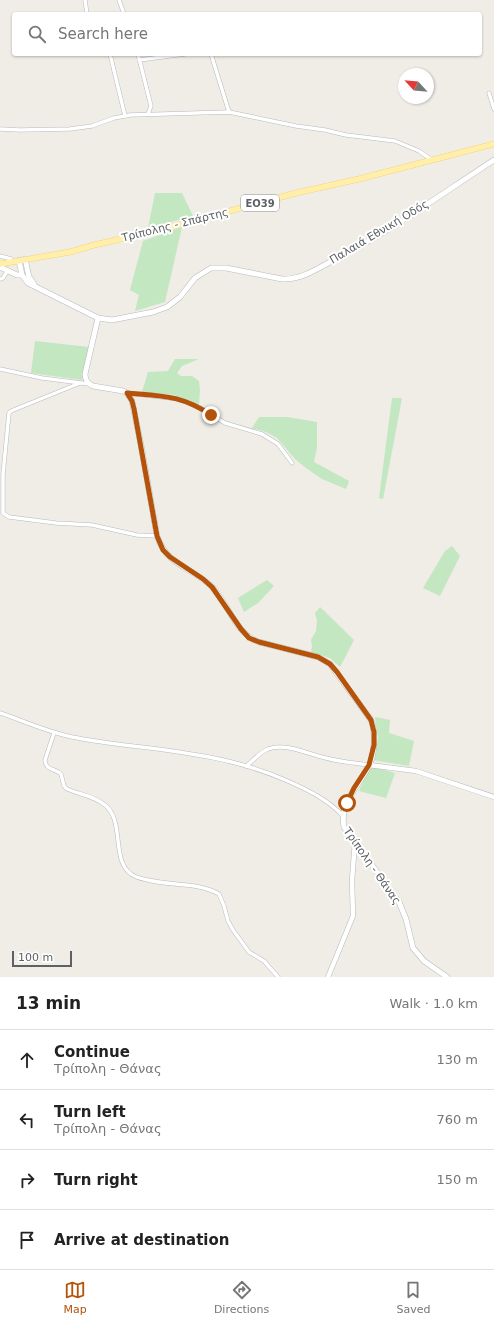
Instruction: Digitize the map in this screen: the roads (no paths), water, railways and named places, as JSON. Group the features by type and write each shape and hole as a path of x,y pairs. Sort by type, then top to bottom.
{"main road":[{"name":"Τρίπολης - Σπάρτης","path":"0,262 12,262 58,254 160,230 296,193 359,179 494,144"},
{"name":"Παλαιά Εθνική Οδός","path":"0,267 17,275 22,275 26,281 98,318 117,320 167,307 180,297 201,273 211,268 226,268 289,280 300,277 354,250 494,160"},
{"name":"Τρίπολης - Σπάρτης","path":"0,262 11,259 22,260"},
{"path":"22,260 31,280 36,286"},
{"path":"22,260 22,275"},
{"path":"22,275 27,269"},
{"path":"98,318 85,374 86,380 89,384 127,393"},
{"name":"Τρίπολη - Θάνας","path":"127,393 132,401 134,409 157,536 163,550 170,557 203,579 212,587 249,638 259,642 318,657 334,667 373,724 374,745 369,765 349,797 343,816 344,827 399,902 406,919 413,948 424,961 447,977"}],"street":[{"path":"85,0 87,12"},
{"path":"119,0 123,12"},
{"path":"110,56 125,116"},
{"path":"138,56 151,106 148,114"},
{"path":"139,60 170,56"},
{"path":"212,56 229,112"},
{"path":"488,93 494,109"},
{"path":"0,129 70,130 92,126 125,116 229,112 296,126 325,130 346,136 395,141 419,151 432,160"},
{"path":"0,256 11,259"},
{"path":"0,279 3,278 8,270"},
{"path":"0,369 42,378 89,384"},
{"path":"80,383 9,413 3,474 3,513 10,517 56,523 92,525 137,535 157,536"},
{"path":"127,393 171,397 199,407 225,423 257,432 271,438 278,444 292,463"},
{"path":"0,713 54,733 191,754 246,766 302,788 330,804 343,816"},
{"path":"54,733 45,760 46,764 48,767 61,774 64,786 67,789 94,797 110,810 118,834 119,853 127,871 133,876 155,882 198,886 219,894 233,930 249,952 264,961 278,977"},
{"path":"246,766 265,750 271,748 282,748 342,762 416,771 494,797"},
{"path":"328,977 353,916 352,886 355,842"}]}
